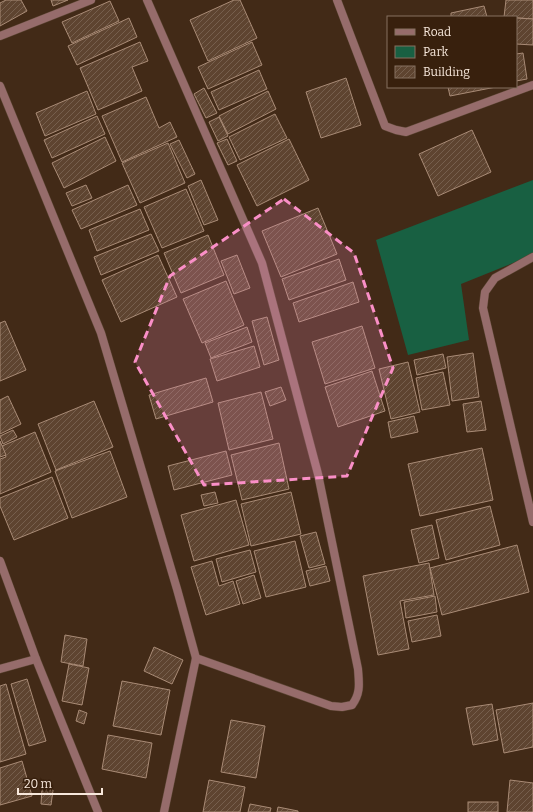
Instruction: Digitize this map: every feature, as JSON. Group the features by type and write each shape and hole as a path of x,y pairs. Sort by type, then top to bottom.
{"street":[{"path":"0,36 91,0"},
{"path":"146,0 262,263 318,474 358,669 360,689 357,698 352,705 342,707 331,706 196,658"},
{"path":"337,0 385,126 406,132 533,85"},
{"path":"0,86 101,333 196,658 164,812"},
{"path":"533,257 495,278 485,292 483,308 533,522"},
{"path":"0,561 36,659 98,812"},
{"path":"0,669 36,659"}],"highlighted area":[{"path":"284,199 354,253 393,368 347,476 204,485 135,362 170,276"}],"green space":[{"path":"533,180 533,255 461,284 469,340 408,355 376,240"}],"building":[{"path":"6,0 21,0 27,11 0,26 0,3"},
{"path":"51,0 68,0 53,6"},
{"path":"234,0 240,0 257,38 208,61 190,20"},
{"path":"506,0 533,0 533,19 517,18 517,16 504,16"},
{"path":"110,1 119,21 72,43 62,22"},
{"path":"484,6 487,16 451,16 451,13"},
{"path":"129,18 137,37 77,65 68,46"},
{"path":"517,18 533,19 533,45 517,44"},
{"path":"140,42 148,61 132,67 142,91 98,110 80,68"},
{"path":"252,42 262,65 208,89 198,67"},
{"path":"523,53 527,79 517,81 517,54"},
{"path":"259,70 267,89 219,110 211,92"},
{"path":"346,78 361,125 321,138 306,92"},
{"path":"204,88 217,113 206,118 194,94"},
{"path":"448,88 491,88 450,96"},
{"path":"87,91 96,114 45,136 36,113"},
{"path":"268,91 276,109 228,134 219,116"},
{"path":"146,97 159,128 170,122 177,137 122,162 102,116"},
{"path":"275,114 287,138 240,160 229,137"},
{"path":"97,116 105,134 52,158 44,140"},
{"path":"219,117 228,136 218,141 209,122"},
{"path":"472,130 491,172 438,196 419,154"},
{"path":"105,137 116,161 64,188 52,163"},
{"path":"227,139 237,161 228,165 217,143"},
{"path":"289,139 309,180 257,206 237,165"},
{"path":"179,140 195,174 187,178 170,144"},
{"path":"168,143 185,183 140,203 122,163"},
{"path":"201,180 218,220 204,225 188,186"},
{"path":"86,185 92,198 72,206 66,193"},
{"path":"128,185 137,205 81,229 72,210"},
{"path":"186,189 204,231 162,248 144,207"},
{"path":"318,208 337,254 281,277 262,231"},
{"path":"140,209 149,230 97,251 89,230"},
{"path":"151,234 159,251 101,275 94,257"},
{"path":"208,235 224,275 181,293 164,253"},
{"path":"158,255 177,297 121,322 102,280"},
{"path":"237,255 250,288 234,294 221,261"},
{"path":"339,259 346,280 289,300 282,279"},
{"path":"226,281 244,325 202,343 183,299"},
{"path":"353,282 359,302 299,322 293,303"},
{"path":"267,317 279,360 264,365 252,321"},
{"path":"5,321 26,370 0,381 0,323"},
{"path":"362,326 375,368 325,384 312,342"},
{"path":"247,327 252,342 211,358 205,343"},
{"path":"254,346 260,367 217,381 210,359"},
{"path":"473,353 479,397 452,401 447,357"},
{"path":"443,354 446,368 417,375 414,360"},
{"path":"408,362 420,412 391,419 379,369"},
{"path":"372,371 385,411 338,427 325,387"},
{"path":"443,372 450,405 422,410 416,378"},
{"path":"206,378 213,402 156,419 149,395"},
{"path":"281,387 286,400 270,406 265,392"},
{"path":"261,392 273,439 229,450 218,403"},
{"path":"8,396 21,424 0,434 0,400"},
{"path":"94,401 113,447 56,470 38,424"},
{"path":"481,401 486,430 467,432 463,404"},
{"path":"414,416 418,432 391,438 388,422"},
{"path":"13,430 17,437 3,444 0,436"},
{"path":"35,432 51,472 0,494 0,459 6,457 2,446"},
{"path":"0,441 6,455 0,457"},
{"path":"279,443 289,489 242,500 231,455"},
{"path":"482,448 493,500 420,516 408,464"},
{"path":"110,451 127,497 72,518 55,471"},
{"path":"226,451 232,475 174,490 168,466"},
{"path":"52,477 68,518 14,540 0,506 0,498"},
{"path":"215,492 218,503 204,506 201,495"},
{"path":"291,492 301,534 251,546 241,504"},
{"path":"236,500 249,545 194,561 181,515"},
{"path":"490,506 500,545 446,560 436,520"},
{"path":"432,525 439,558 419,563 411,530"},
{"path":"316,532 325,564 309,568 300,536"},
{"path":"295,541 306,587 266,597 254,551"},
{"path":"517,545 529,592 442,615 430,568"},
{"path":"250,550 256,572 222,582 216,559"},
{"path":"212,561 219,586 233,581 240,604 206,615 191,567"},
{"path":"429,563 434,595 400,601 409,649 378,655 363,576"},
{"path":"326,566 330,581 310,586 306,571"},
{"path":"254,575 261,598 243,604 236,581"},
{"path":"435,596 437,612 406,618 404,602"},
{"path":"437,615 441,636 412,642 408,621"},
{"path":"65,635 87,639 83,666 61,662"},
{"path":"154,647 183,660 172,684 144,671"},
{"path":"69,664 89,668 82,705 62,701"},
{"path":"27,679 46,741 29,746 11,684"},
{"path":"122,681 170,690 161,735 113,726"},
{"path":"6,684 26,754 0,762 0,686"},
{"path":"533,703 533,747 504,753 496,710"},
{"path":"492,704 498,740 473,745 466,708"},
{"path":"79,710 87,713 84,724 76,721"},
{"path":"231,720 265,726 256,778 221,772"},
{"path":"108,735 152,743 146,778 102,769"},
{"path":"22,761 32,796 0,805 0,768"},
{"path":"209,780 245,787 240,812 203,812"},
{"path":"510,780 533,783 533,812 507,812"},
{"path":"42,789 53,790 51,805 41,804"},
{"path":"468,802 498,802 498,812 468,812"},
{"path":"250,804 271,808 270,812 248,812"},
{"path":"278,807 298,811 298,812 277,812"}]}
